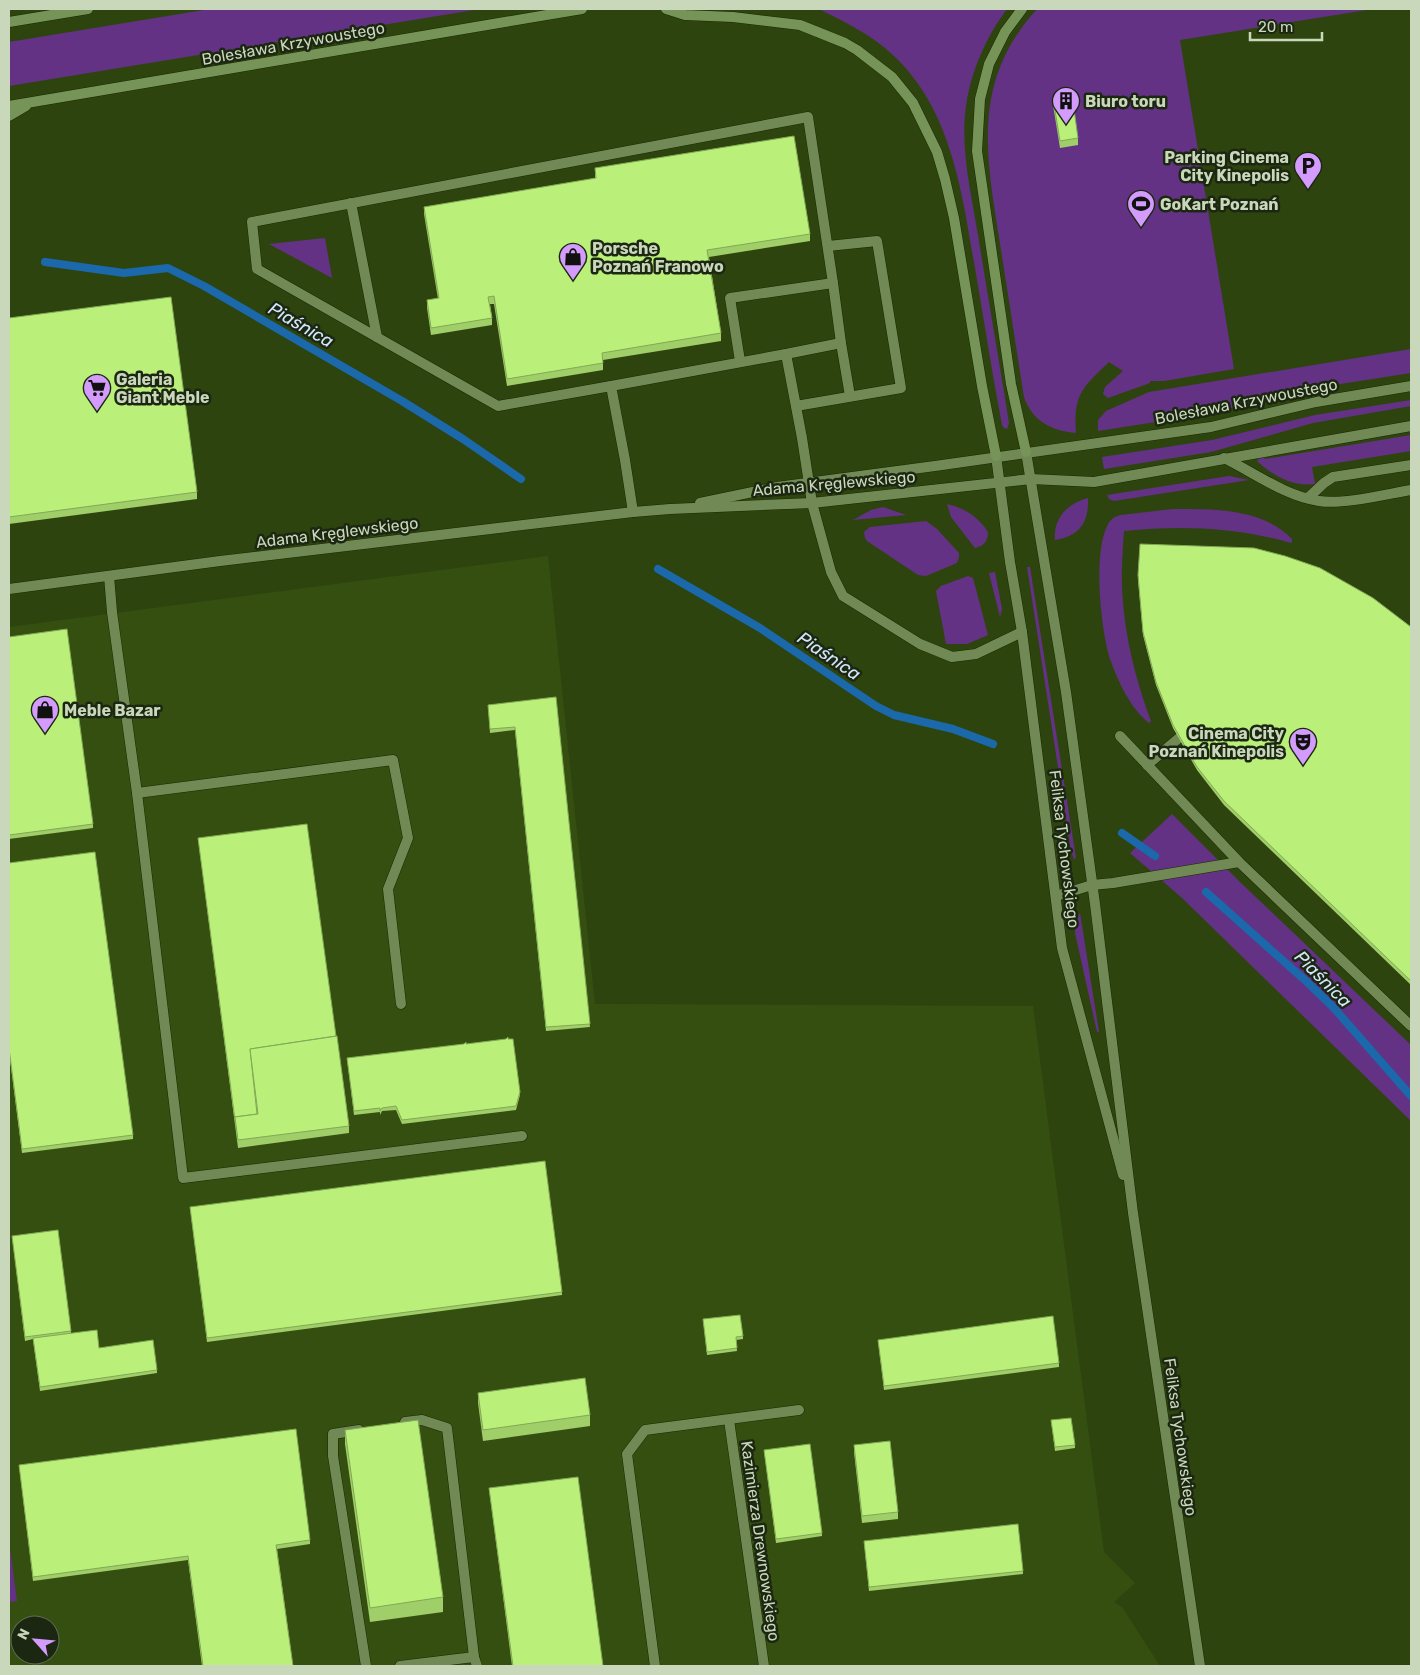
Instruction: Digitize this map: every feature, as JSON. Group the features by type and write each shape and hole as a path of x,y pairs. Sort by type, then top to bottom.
{"main road":[{"path":"9,22 88,9"},
{"name":"Bolesława Krzywoustego","path":"9,106 582,9"},
{"path":"666,9 685,15 733,17 800,25 857,50 884,69 900,86 925,126 937,152 945,179 954,218 982,386 996,456"},
{"path":"1022,9 1004,32 989,64 980,99 976,151 1011,384 1026,452"},
{"path":"9,116 34,102"}],"street":[{"path":"841,343 498,406 257,269 252,222 808,117 850,396"},
{"path":"351,203 377,337"},
{"path":"796,406 901,388 876,241 828,246"},
{"path":"740,361 730,298 833,283"},
{"path":"786,354 812,503 831,572 843,596 920,644 952,657 976,654 1022,632"},
{"path":"611,386 626,460 632,512"},
{"name":"Bolesława Krzywoustego","path":"996,456 1211,426 1316,402 1411,386"},
{"path":"1000,482 1031,480 1094,482 1411,426"},
{"name":"Feliksa Tychowskiego","path":"1026,452 1066,692 1092,885 1132,1213 1200,1666"},
{"name":"Adama Kręglewskiego","path":"670,509 777,487 996,456"},
{"name":"Feliksa Tychowskiego","path":"996,456 1010,562 1022,632 1062,948 1132,1213"},
{"path":"1224,458 1280,488 1320,502 1339,502 1411,490"},
{"path":"1308,498 1333,477 1411,465"},
{"name":"Adama Kręglewskiego","path":"9,589 632,512 812,503 1000,482"},
{"path":"109,576 183,1178 522,1136"},
{"path":"1120,736 1239,862 1409,1021"},
{"path":"1147,765 1179,738"},
{"path":"137,793 393,760 408,838 388,889 401,1004"},
{"path":"1056,896 1092,885 1239,862"},
{"path":"655,1666 627,1454 645,1430 799,1410"},
{"path":"392,1424 422,1420 448,1428 475,1662 400,1666"},
{"name":"Kazimierza Drewnowskiego","path":"729,1420 764,1666"},
{"path":"366,1666 333,1456 333,1434 372,1428"}],"shaded area":[{"path":"210,9 480,9 9,86 9,42"},
{"path":"819,9 1007,9 992,31 976,67 968,93 964,138 970,187 1009,423 1007,429 1002,425 959,182 941,127 929,101 913,77 893,55 867,35"},
{"path":"1037,9 1373,9 1180,40 1234,369 1164,381 1150,381 1150,383 1108,398 1103,394 1105,387 1123,371 1109,362 1086,385 1078,400 1075,420 1076,433 1059,430 1044,423 1032,412 1024,397 988,154 988,124 992,94 1001,66 1015,37"},
{"path":"325,238 332,278 269,244"},
{"path":"1411,349 1411,373 1321,387 1207,414 1098,431 1098,420 1106,411 1149,392"},
{"path":"1411,400 1411,406 1313,423 1211,452 1104,469 1102,457 1212,440 1315,415"},
{"path":"1411,435 1411,451 1312,467 1315,484 1291,482 1277,476 1257,461 1259,458 1264,457 1265,459"},
{"path":"1229,476 1249,480 1114,501 1109,499 1107,495"},
{"path":"1088,498 1087,515 1081,527 1070,535 1055,540 1056,525 1059,518 1068,508"},
{"path":"947,504 960,508 980,522 988,532 986,540 981,546 975,548 951,517"},
{"path":"883,507 906,515 853,520 871,510"},
{"path":"1173,509 1221,510 1252,516 1280,529 1292,539 1292,542 1208,529 1166,528 1124,531 1122,582 1125,623 1138,682 1151,721 1149,723 1130,702 1110,659 1101,609 1101,548 1105,532 1114,517"},
{"path":"926,521 937,529 959,553 959,557 957,563 926,576 918,575 865,538 864,532 870,527"},
{"path":"548,556 595,1004 1033,1006 1104,1552 1135,1583 1114,1602 1122,1607 1160,1666 9,1666 9,627"},
{"path":"1027,567 1030,567 1076,858 1074,859 1071,851"},
{"path":"995,572 1002,609 1000,617 989,573"},
{"path":"968,576 973,578 988,635 967,644 946,644 936,591 941,586"},
{"path":"1172,814 1240,882 1411,1045 1411,1121 1181,897 1130,853"},
{"path":"1080,913 1099,1032 1097,1032 1075,933 1076,920"},
{"path":"9,1541 17,1601 10,1602 9,1589"}],"building":[{"name":"Biuro toru","path":"1072,95 1078,138 1060,141 1053,98"},
{"name":"Porsche Poznań Franowo","path":"794,136 810,234 707,250 721,333 602,353 603,363 507,379 494,296 488,297 492,318 431,328 427,300 439,298 424,207 596,178 595,168"},
{"name":"Galeria Giant Meble","path":"171,297 197,492 9,517 9,318"},
{"name":"Cinema City Poznań Kinepolis","path":"1140,544 1254,548 1285,556 1320,568 1373,598 1411,627 1411,981 1224,801 1197,767 1173,725 1156,682 1143,632 1138,575"},
{"name":"Meble Bazar","path":"67,629 93,824 9,835 9,637"},
{"path":"556,697 590,1024 546,1027 515,727 490,729 488,705"},
{"path":"307,824 336,1036 250,1049 257,1114 235,1117 235,1120 198,838"},
{"path":"95,852 133,1135 22,1149 9,1048 9,863"},
{"path":"337,1036 349,1126 238,1140 235,1117 258,1114 250,1049"},
{"path":"508,1037 508,1039 513,1039 520,1092 516,1106 402,1120 396,1106 382,1108 380,1111 380,1108 354,1111 347,1058 464,1044 466,1042 466,1044 506,1039"},
{"path":"545,1161 562,1292 207,1338 190,1207"},
{"path":"58,1230 71,1331 25,1337 12,1236"},
{"path":"740,1315 743,1336 736,1337 737,1348 707,1352 703,1319"},
{"path":"1053,1316 1059,1363 884,1386 878,1340"},
{"path":"97,1330 99,1348 153,1340 157,1370 40,1387 33,1338"},
{"path":"585,1378 590,1415 483,1430 478,1393"},
{"path":"1071,1418 1075,1445 1055,1447 1051,1420"},
{"path":"418,1420 443,1597 370,1608 345,1430"},
{"path":"296,1429 310,1540 276,1545 293,1666 203,1666 188,1556 33,1577 19,1465"},
{"path":"890,1441 898,1512 862,1516 854,1445"},
{"path":"810,1444 822,1533 776,1539 764,1450"},
{"path":"578,1477 603,1666 513,1666 489,1488"},
{"path":"1018,1524 1023,1571 869,1587 864,1541"}],"waterway":[{"name":"Piaśnica","path":"45,262 124,273 168,268 204,286 402,401 463,439 521,479"},
{"name":"Piaśnica","path":"658,569 760,628 876,706 894,715 953,729 993,744"},
{"name":"Piaśnica","path":"1122,833 1155,856"},
{"name":"Piaśnica","path":"1206,892 1333,1007 1411,1096"}],"place":[{"name":"Biuro toru","path":"1066,125"},
{"name":"Parking Cinema City Kinepolis","path":"1308,190"},
{"name":"GoKart Poznań","path":"1141,228"},
{"name":"Porsche Poznań Franowo","path":"573,281"},
{"name":"Galeria Giant Meble","path":"97,412"},
{"name":"Meble Bazar","path":"45,734"},
{"name":"Cinema City Poznań Kinepolis","path":"1303,766"}]}
